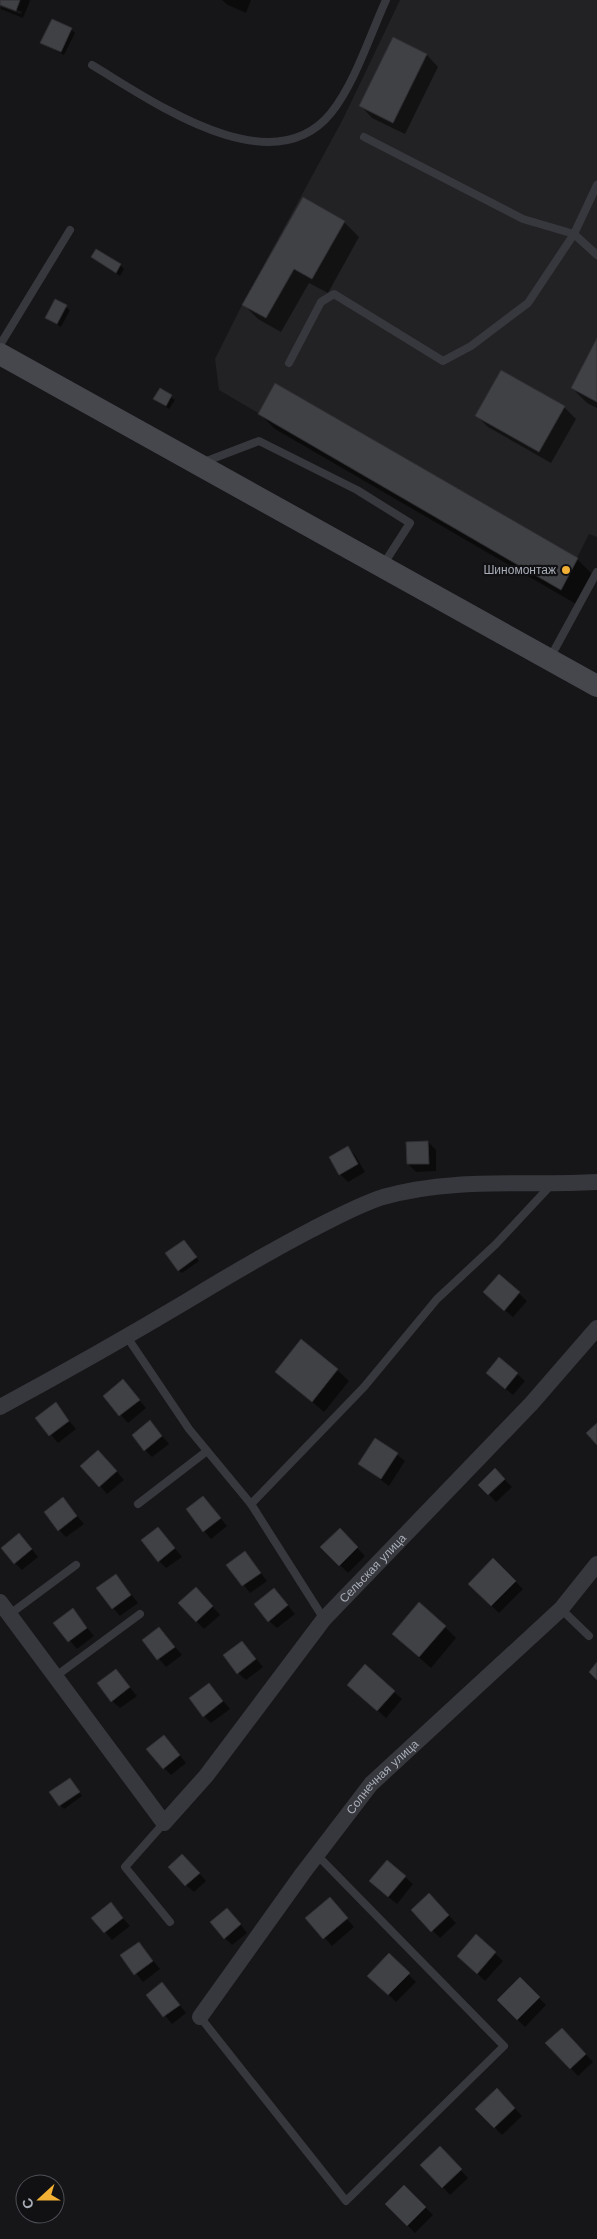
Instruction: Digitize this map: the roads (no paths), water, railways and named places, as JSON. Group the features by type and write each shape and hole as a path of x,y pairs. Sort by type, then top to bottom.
{"main road":[{"path":"1,354 597,686"}],"street":[{"path":"0,1407 127,1337 257,1259 348,1211 383,1198 420,1189 475,1183 551,1185 597,1182"},
{"name":"Сельская улица","path":"164,1822 206,1776 324,1619 531,1404 597,1328"},
{"name":"Солнечная улица","path":"200,2017 317,1855 371,1784 560,1609 597,1564"},
{"path":"5,1608 164,1822"}],"lane":[{"path":"92,65 193,124 269,143 295,138 315,128 331,113 349,83 386,0"},
{"path":"364,137 523,219 574,234 597,255"},
{"path":"289,363 320,302 334,294 443,361 471,346 528,302 574,234 597,185"},
{"path":"1,354 70,230"},
{"path":"197,464 259,441 357,490 410,523 382,567"},
{"path":"549,660 597,572"},
{"path":"585,594 597,588"},
{"path":"250,1504 364,1388 437,1299 496,1244 551,1185"},
{"path":"127,1337 207,1451 250,1504 324,1619"},
{"path":"138,1504 207,1451"},
{"path":"5,1608 76,1565"},
{"path":"560,1609 589,1636"},
{"path":"56,1676 140,1614"},
{"path":"164,1822 125,1867 170,1922"},
{"path":"200,2017 346,2201 504,2046 317,1855"}],"place":[{"name":"Шиномонтаж","path":"566,570"}]}
